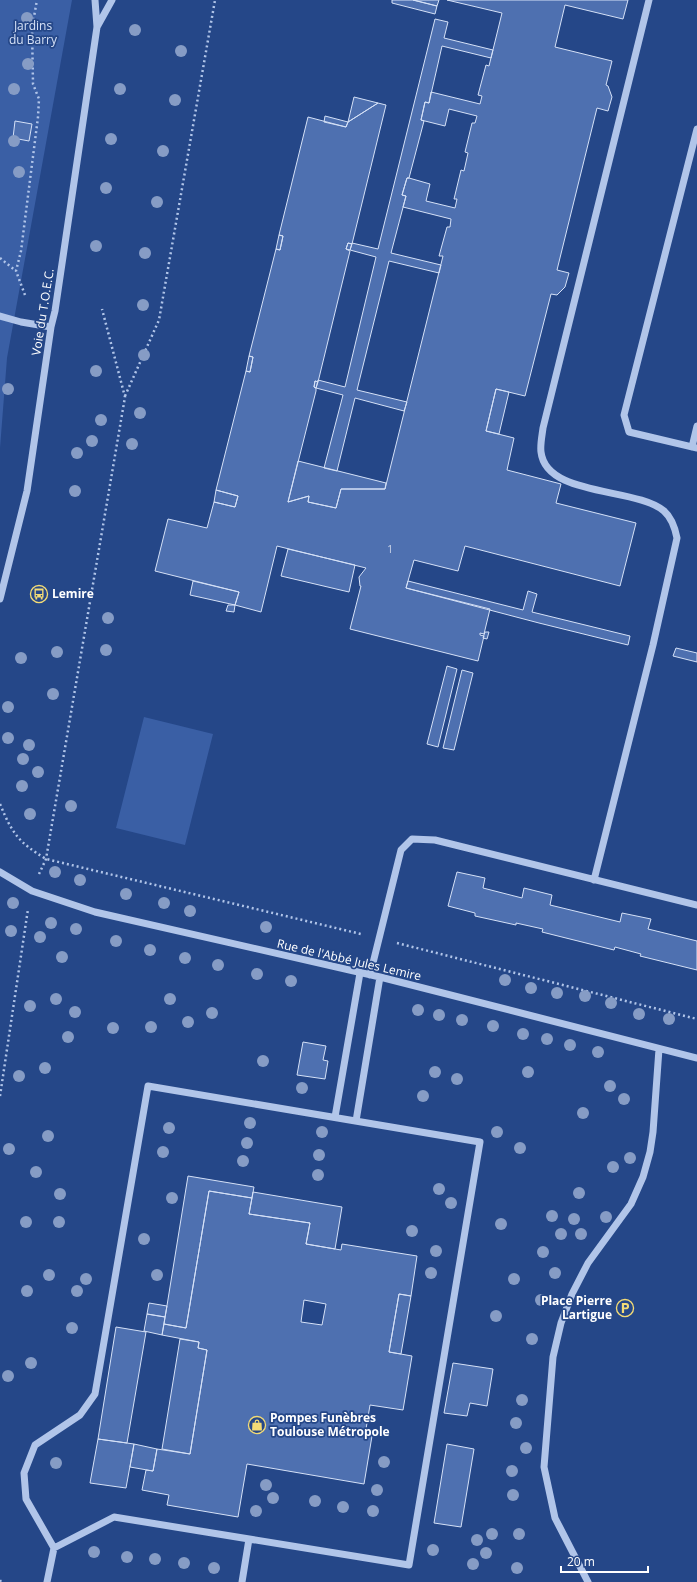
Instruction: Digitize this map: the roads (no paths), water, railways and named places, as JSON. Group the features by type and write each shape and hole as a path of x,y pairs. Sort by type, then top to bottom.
{"street":[{"name":"Voie du T.O.E.C.","path":"0,599 27,491 97,27 96,0"},
{"name":"Voie du T.O.E.C.","path":"97,27 112,0"},
{"path":"594,880 653,646 677,538 674,525 664,511 650,503 564,481 547,468 541,453 543,428 650,0"},
{"path":"697,129 624,415 630,432 695,447 697,426"},
{"path":"0,316 21,322 52,327"},
{"path":"370,975 401,850 412,839 434,840 697,906"},
{"name":"Rue de l'Abbé Jules Lemire","path":"0,872 32,891 95,912 380,977 697,1058"},
{"path":"335,1117 360,973"},
{"path":"356,1121 380,977"},
{"path":"588,1582 555,1518 544,1467 553,1357 561,1323 572,1294 588,1263 630,1204 643,1177 650,1152 653,1132 659,1049"},
{"path":"47,1582 54,1548 26,1499 24,1473 35,1445 80,1415 94,1394 148,1086 480,1142 409,1565 114,1517 54,1548"},
{"path":"242,1582 249,1539"}],"place":[{"name":"Lemire","path":"39,594"},
{"name":"Place Pierre Lartigue","path":"625,1308"},
{"name":"Pompes Funèbres Toulouse Métropole","path":"257,1425"}],"park label":[{"name":"Jardins du Barry","path":"33,33"}]}
